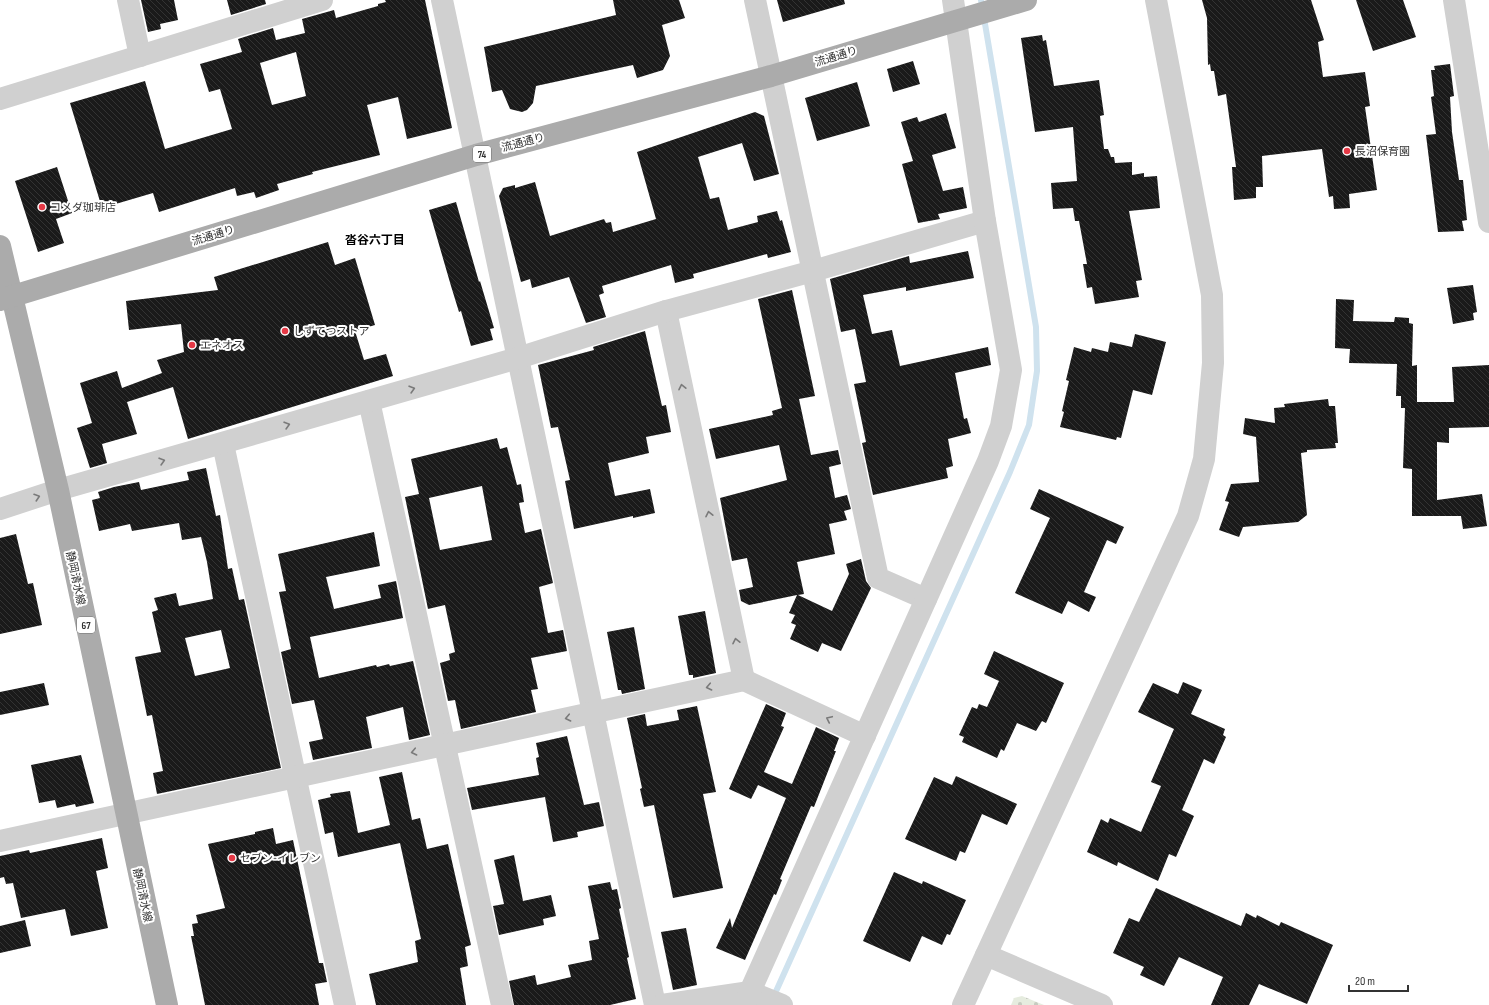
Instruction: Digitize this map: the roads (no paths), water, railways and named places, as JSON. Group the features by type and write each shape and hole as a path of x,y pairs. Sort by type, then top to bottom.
{"main road":[{"name":"流通通り","path":"6,298 476,155 771,76 958,13 1026,0"},
{"name":"静岡清水線","path":"0,246 6,298 58,490 167,1005"}],"street":[{"path":"128,0 140,56"},
{"path":"0,99 140,56 285,6 322,0"},
{"path":"442,0 655,1005"},
{"path":"755,0 878,578 926,599"},
{"path":"963,1005 1188,516 1204,458 1213,363 1212,295 1156,0"},
{"path":"1454,0 1489,222"},
{"path":"751,998 865,736 988,461 1001,426 1011,370 985,221 958,13"},
{"path":"0,508 518,358 666,311 813,271 985,221"},
{"path":"666,311 744,680"},
{"path":"369,401 502,1005"},
{"path":"223,444 345,1005"},
{"path":"0,841 126,815 744,680 865,736"},
{"path":"986,955 1102,1005"},
{"path":"662,1005 751,998 782,1005"}],"waterway":[{"path":"773,998 1010,472 1029,425 1037,371 1036,327 981,0"}],"place":[{"name":"長沼保育園","path":"1347,151"},
{"name":"コメダ珈琲店","path":"42,207"},
{"name":"しずてつストア","path":"285,331"},
{"name":"エネオス","path":"192,345"},
{"name":"セブン-イレブン","path":"232,858"}],"district":[{"name":"沓谷六丁目","path":"375,240"}]}
